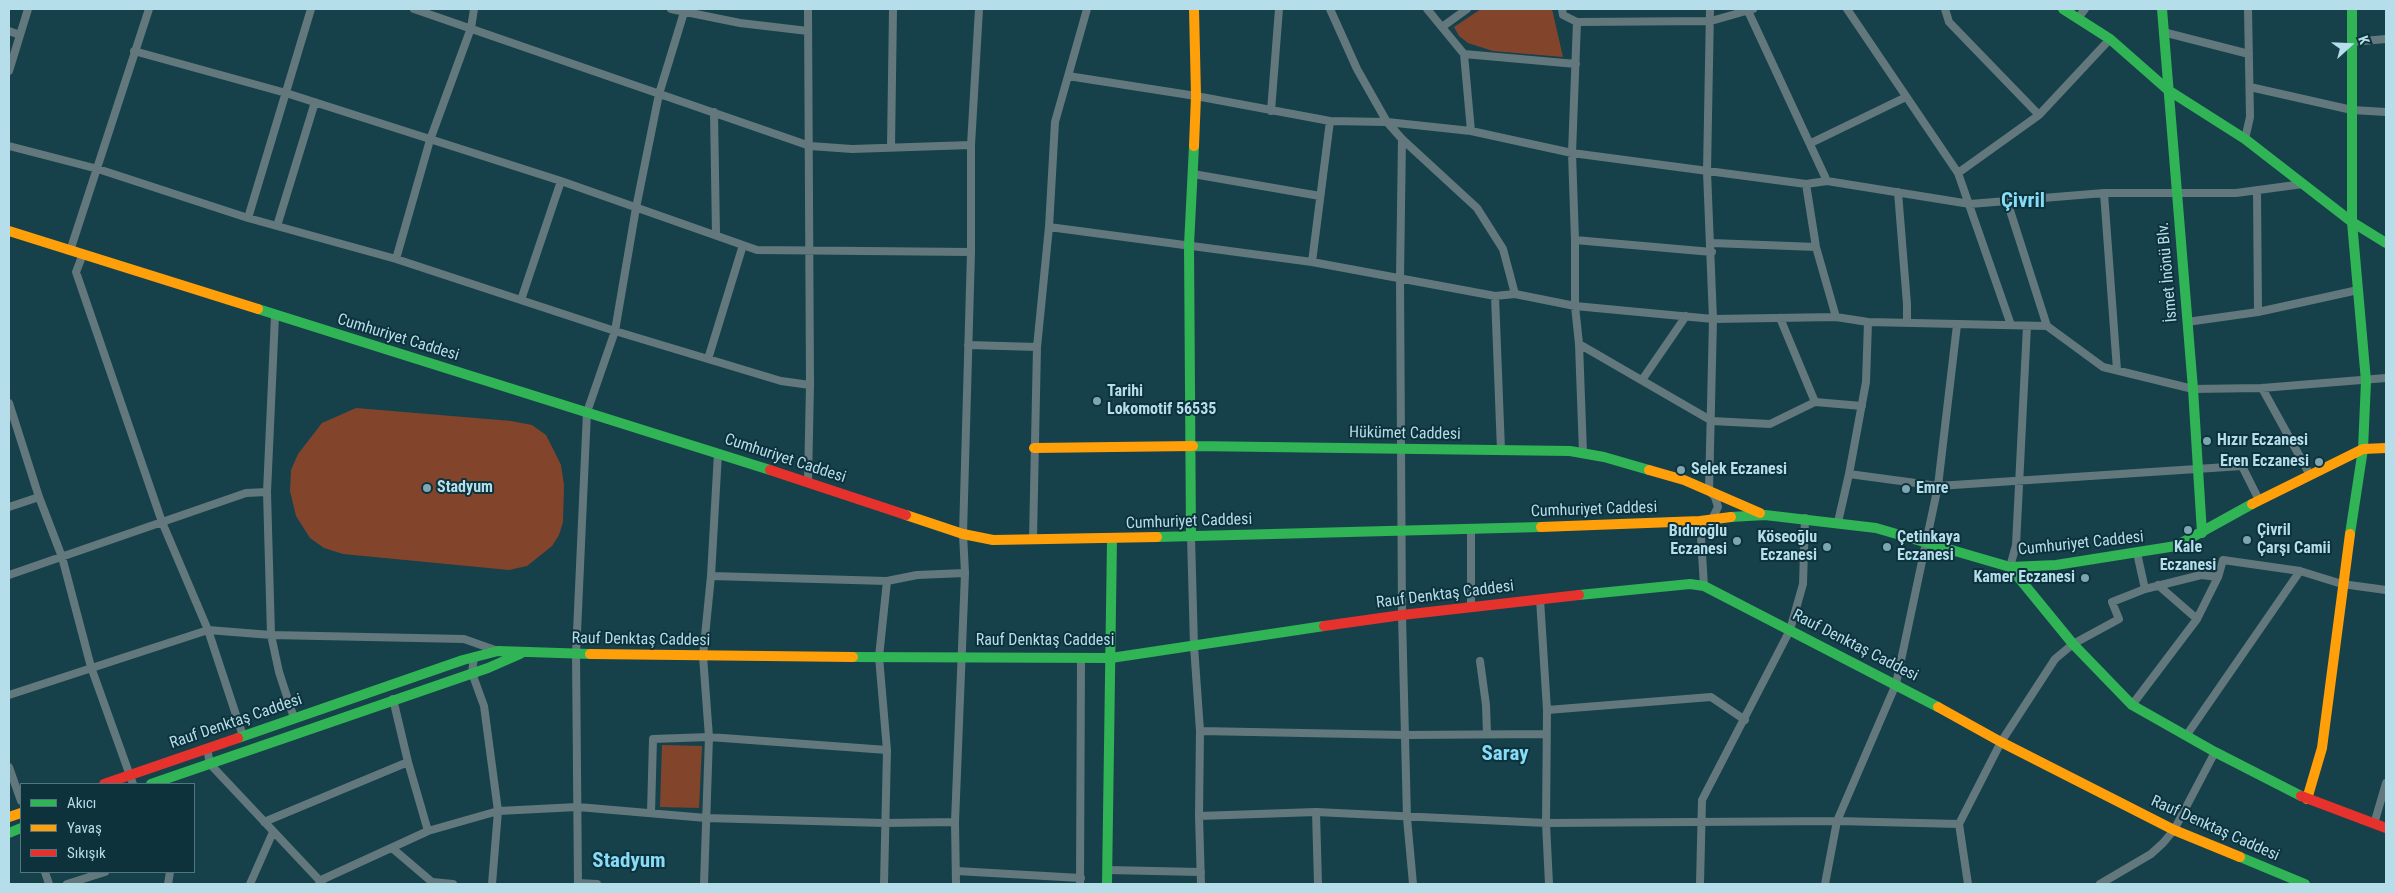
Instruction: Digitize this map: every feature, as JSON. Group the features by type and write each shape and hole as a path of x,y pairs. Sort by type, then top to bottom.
{"street":[{"path":"9,71 28,9"},
{"path":"70,251 149,9"},
{"path":"248,218 311,9"},
{"path":"414,9 810,146 852,149 971,145"},
{"path":"396,259 430,140 471,28 474,9"},
{"path":"671,9 740,23 808,31"},
{"path":"808,9 810,146 808,482"},
{"path":"891,147 893,9"},
{"path":"956,884 955,822 966,573 963,534 971,252 971,145 979,9"},
{"path":"1033,539 1037,348 1050,227 1056,122 1087,9"},
{"path":"1194,9 1196,96 1189,245 1189,446 1194,646 1200,731 1199,816 1201,884"},
{"path":"1271,110 1278,9"},
{"path":"1330,9 1356,69 1387,122 1402,139 1477,208 1503,248 1515,294"},
{"path":"1427,9 1464,54 1471,131"},
{"path":"1442,26 1467,9"},
{"path":"1562,9 1563,14 1577,22 1711,21 1750,10 1775,72 1811,143 1827,181"},
{"path":"1710,9 1707,172 1712,243 1713,319 1709,491 1718,502 1718,507 1712,519"},
{"path":"1847,9 1958,173 2011,325"},
{"path":"1945,9 1948,22 2039,115"},
{"path":"2064,9 2110,39 2168,90 2245,139 2352,222 2386,243"},
{"path":"2078,18 2085,9"},
{"name":"İsmet İnönü Blv.","path":"2162,9 2199,470 2202,533"},
{"path":"2245,139 2250,117 2248,9"},
{"path":"2307,799 2322,748 2342,584 2363,449 2366,380 2352,222 2352,9"},
{"path":"597,884 578,884 576,654 587,412 615,331 636,208 659,94 685,11"},
{"path":"1577,22 1572,153 1575,306 1579,344 1583,453"},
{"path":"9,31 20,35"},
{"path":"2164,32 2249,54"},
{"path":"1958,173 2039,115 2110,39"},
{"path":"2352,42 2386,39"},
{"path":"134,52 286,93 561,182 716,234 756,250 971,252"},
{"path":"1464,54 1576,64"},
{"path":"1068,76 1196,96 1330,121 1387,122 1471,131 1572,153 1806,184 1827,181 1970,204 2104,193 2236,193 2303,184"},
{"path":"2250,87 2352,110 2386,112"},
{"path":"1811,143 1906,98"},
{"path":"277,226 314,102"},
{"path":"714,112 716,234"},
{"path":"1312,262 1330,121"},
{"path":"1402,139 1400,277 1402,615 1407,818 1413,884"},
{"path":"9,146 98,169 248,218 396,259 615,331 781,381 810,385"},
{"path":"1193,174 1320,196"},
{"path":"521,300 561,182"},
{"path":"1806,184 1816,247 1836,317"},
{"path":"2257,190 2258,312"},
{"path":"1898,192 1907,323"},
{"path":"2104,193 2117,370"},
{"path":"2007,201 2047,326"},
{"path":"1050,227 1312,262 1496,296 1515,294 1575,306 1713,319 1836,317 1868,322 2047,326 2103,366 2192,389 2262,388 2386,378"},
{"name":"Cumhuriyet Caddesi","path":"9,231 275,316 718,453 963,534 993,540 1471,530 1700,521 1765,515 1805,518 1876,528 2010,567 2056,565 2176,546 2260,500 2363,449 2386,448"},
{"path":"1575,240 1712,252"},
{"path":"1712,243 1816,247"},
{"path":"708,359 743,245"},
{"path":"83,254 76,272 162,522 208,630 243,736"},
{"path":"2187,322 2258,312 2358,290"},
{"path":"1496,296 1501,450"},
{"path":"275,316 267,492 271,635 279,672 294,718"},
{"path":"1642,380 1686,316"},
{"path":"1780,318 1815,402"},
{"path":"1838,522 1866,382 1868,322"},
{"path":"1825,884 1836,821 1896,684 1928,542 1938,486 1957,325"},
{"path":"2028,326 2016,545 2010,567 2073,644 2132,705 2215,752 2307,799 2386,828"},
{"path":"1579,344 1712,422 1770,424 1815,402 1862,406"},
{"path":"968,345 1037,348"},
{"path":"2262,388 2310,475"},
{"path":"9,403 39,498 62,556 92,667 131,780"},
{"name":"Hükümet Caddesi","path":"1034,448 1189,446 1501,450 1583,453 1651,470 1709,491 1765,515"},
{"path":"704,884 709,737 703,656 711,576 718,453"},
{"path":"1849,474 1938,486 2242,466 2260,500"},
{"path":"9,575 246,493 267,492"},
{"path":"9,508 39,498"},
{"path":"1700,884 1703,822 1702,800 1790,630 1803,584 1805,518"},
{"path":"1700,521 1704,586"},
{"path":"1471,530 1471,608"},
{"path":"1107,884 1112,539"},
{"path":"2137,553 2145,589"},
{"path":"2132,705 2197,619 2218,577 2223,560 2300,570 2342,584 2386,590"},
{"path":"2186,736 2300,570"},
{"path":"711,576 887,581 917,575 966,573"},
{"path":"1968,884 1959,824 2001,742 2055,659 2073,644 2118,619 2112,602 2158,585 2201,575 2218,577"},
{"path":"884,884 886,750 880,658 887,581"},
{"name":"Rauf Denktaş Caddesi","path":"111,783 131,780 207,748 498,650 521,653 703,656 1111,658 1402,615 1676,584 1704,586 1896,684 2001,742 2174,830 2305,884"},
{"path":"2158,585 2197,619"},
{"path":"1540,599 1547,710 1545,734 1546,823 1549,884"},
{"path":"9,695 208,630 271,635 464,639 498,650"},
{"name":"Rauf Denktaş Caddesi","path":"159,783 393,699 472,673 521,653"},
{"path":"474,657 472,673 484,706 498,811 492,884"},
{"path":"956,872 1081,881 1080,659"},
{"path":"1480,662 1486,705 1487,734"},
{"path":"1547,710 1711,697 1745,720"},
{"path":"393,699 408,762 428,831"},
{"path":"1200,731 1406,735 1545,734"},
{"path":"651,813 653,739 709,737 886,750"},
{"path":"207,748 210,764 321,883 428,831 498,811 578,807 706,818 884,823 955,822"},
{"path":"2100,884 2151,854 2174,830 2215,752"},
{"path":"264,822 408,762"},
{"path":"9,767 20,798"},
{"path":"2374,824 2386,783"},
{"path":"1199,816 1316,812 1407,818 1546,823 1836,821 1959,824"},
{"path":"1316,812 1318,884"},
{"path":"250,884 273,832"},
{"path":"392,848 432,882 453,884"},
{"path":"1108,870 1201,872"},
{"path":"67,884 102,873"}],"shaded area":[{"path":"1481,9 1552,9 1563,57 1493,51 1468,43 1459,36 1454,27"},
{"name":"Stadyum","path":"356,408 511,421 532,425 546,435 561,465 564,485 563,522 559,535 552,546 527,566 509,570 343,554 324,548 310,538 296,516 290,491 291,470 298,454 322,423"},
{"path":"662,745 702,746 699,808 660,807"}],"traffic: fast":[{"path":"2063,9 2110,39 2168,90 2245,139 2352,222 2386,243"},
{"path":"2162,9 2193,389 2202,533"},
{"path":"2350,534 2363,449 2366,381 2352,222 2352,9"},
{"path":"1191,536 1189,245 1194,146"},
{"path":"258,309 770,470"},
{"path":"1193,446 1570,451 1604,457 1649,470"},
{"path":"1731,517 1765,515 1876,528 2010,567 2056,565 2176,546 2252,504"},
{"path":"1157,537 1541,527"},
{"path":"1107,884 1112,539"},
{"path":"2010,567 2073,644 2132,705 2215,752 2301,796"},
{"path":"1579,595 1690,584 1704,586 1938,707"},
{"path":"853,657 1111,658 1324,626"},
{"path":"238,738 463,660 498,651 590,654"},
{"path":"154,783 488,668 520,654"},
{"path":"9,833 20,828"},
{"path":"2240,857 2305,884"}],"traffic: slow":[{"path":"1194,9 1196,96 1194,146"},
{"path":"9,231 258,309"},
{"path":"1034,448 1193,446"},
{"path":"2252,504 2363,449 2386,448"},
{"path":"1649,470 1684,480 1760,513"},
{"path":"906,515 963,534 993,540 1157,537"},
{"path":"1541,527 1700,521 1731,517"},
{"path":"2307,799 2322,748 2350,534"},
{"path":"590,654 853,657"},
{"path":"1938,707 2001,742 2174,830 2240,857"},
{"path":"9,817 20,813"}],"traffic: jam":[{"path":"770,470 906,515"},
{"path":"1324,626 1402,615 1579,595"},
{"path":"107,783 238,738"},
{"path":"2301,796 2386,828"}],"place":[{"name":"Tarihi Lokomotif 56535","path":"1097,401"},
{"name":"Hızır Eczanesi","path":"2207,441"},
{"name":"Eren Eczanesi","path":"2319,462"},
{"name":"Selek Eczanesi","path":"1681,470"},
{"name":"Stadyum","path":"427,488"},
{"name":"Emre","path":"1906,489"},
{"name":"Kale Eczanesi","path":"2188,530"},
{"name":"Çivril Çarşı Camii","path":"2247,540"},
{"name":"Bıdıroğlu Eczanesi","path":"1737,541"},
{"name":"Köseoğlu Eczanesi","path":"1827,547"},
{"name":"Çetinkaya Eczanesi","path":"1887,547"},
{"name":"Kamer Eczanesi","path":"2085,578"}],"district":[{"name":"Çivril","path":"2023,202"},
{"name":"Saray","path":"1505,755"},
{"name":"Stadyum","path":"629,862"}]}
